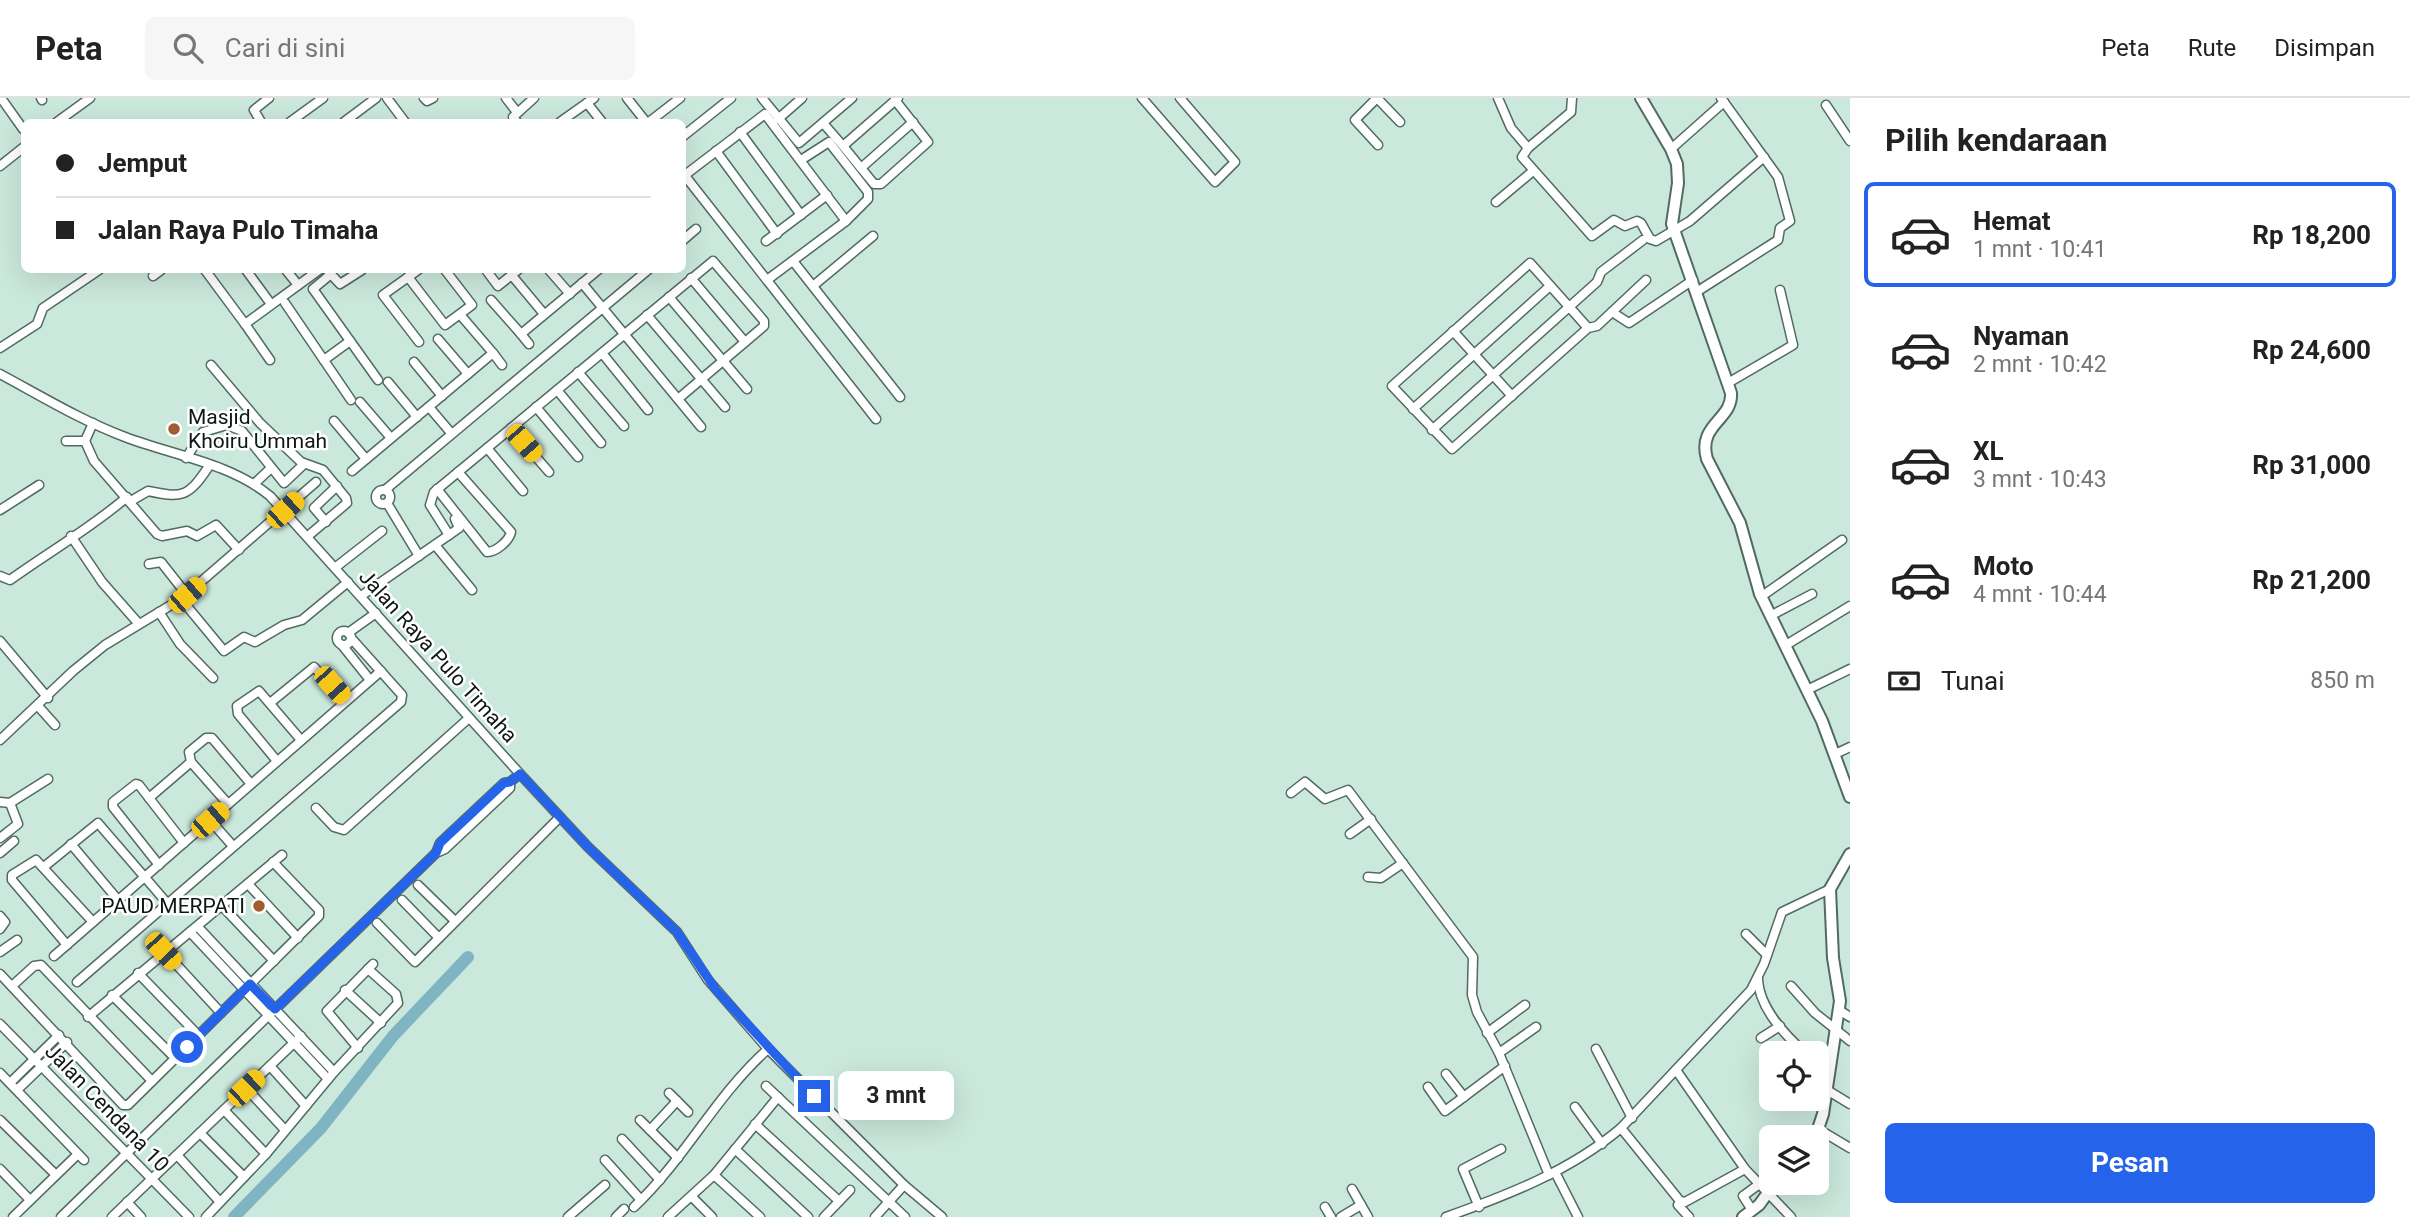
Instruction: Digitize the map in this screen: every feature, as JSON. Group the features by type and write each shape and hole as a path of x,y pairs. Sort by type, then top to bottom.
{"main road":[{"path":"1640,98 1671,149 1678,170 1672,218 1675,232 1698,291 1732,401 1707,433 1704,450 1740,523 1762,596 1847,777 1850,797"},
{"path":"1829,1075 1839,1010 1830,889 1848,863"},
{"path":"1748,1214 1764,1195"}],"street":[{"path":"1,98 21,126"},
{"path":"259,119 254,110 269,98"},
{"path":"294,119 323,98"},
{"path":"348,119 376,98"},
{"path":"387,98 400,119"},
{"path":"424,98 427,101 433,98"},
{"path":"506,98 516,111"},
{"path":"515,119 516,111 534,98"},
{"path":"627,98 644,119"},
{"path":"651,119 680,98"},
{"path":"686,134 731,98"},
{"path":"762,98 799,143 852,98"},
{"path":"778,119 802,98"},
{"path":"1142,98 1215,183 1235,162 1180,98"},
{"path":"1378,145 1355,120 1377,98 1400,122"},
{"path":"1498,98 1511,128 1528,148"},
{"path":"1572,98 1572,112 1528,148 1522,157 1592,236 1614,220 1625,226 1639,222 1654,242 1675,232 1764,157"},
{"path":"61,119 87,99"},
{"path":"823,123 877,187 928,142 897,99 843,146"},
{"path":"564,119 590,100 600,119"},
{"path":"1671,149 1723,100 1778,177 1790,221 1780,228 1778,240 1698,291"},
{"path":"1826,105 1850,141"},
{"path":"686,172 762,115 768,116 846,221"},
{"path":"861,168 913,122"},
{"path":"1842,129 1850,122"},
{"path":"740,132 801,215"},
{"path":"767,280 846,221 868,200 867,191 829,142 801,160"},
{"path":"2,161 21,149"},
{"path":"716,151 777,234"},
{"path":"1496,202 1533,171"},
{"path":"686,176 876,419"},
{"path":"766,241 828,195"},
{"path":"686,238 696,229"},
{"path":"813,286 873,236"},
{"path":"1432,430 1597,282 1601,272 1643,240"},
{"path":"449,536 430,505 436,491 712,261 764,321 762,328 678,399"},
{"path":"793,261 900,397"},
{"path":"1588,328 1530,263 1392,386 1452,449 1588,328 1597,326 1646,280"},
{"path":"0,348 37,324 43,308 95,273"},
{"path":"153,276 157,273"},
{"path":"207,273 270,360"},
{"path":"248,273 271,304"},
{"path":"288,273 298,285"},
{"path":"245,324 315,273"},
{"path":"328,273 313,289 350,341 417,417"},
{"path":"330,273 340,284 357,273"},
{"path":"414,273 383,295 419,342"},
{"path":"408,277 445,325 472,305 447,273"},
{"path":"488,273 498,286 516,274 544,314"},
{"path":"552,273 570,294"},
{"path":"520,334 592,273"},
{"path":"419,556 387,503 390,496 385,489 644,273"},
{"path":"691,278 746,342"},
{"path":"1612,312 1629,323 1693,280"},
{"path":"582,283 701,427"},
{"path":"1413,408 1550,286"},
{"path":"1728,383 1793,345 1780,289"},
{"path":"669,297 747,389"},
{"path":"491,300 529,344"},
{"path":"285,303 355,401 391,438"},
{"path":"647,314 726,407"},
{"path":"463,318 502,365"},
{"path":"1453,331 1512,396"},
{"path":"438,339 468,374"},
{"path":"324,360 350,341"},
{"path":"602,352 648,410"},
{"path":"352,471 493,354"},
{"path":"414,362 442,396"},
{"path":"211,365 260,423 304,464 323,470 347,500 308,536"},
{"path":"578,372 624,426"},
{"name":"Jalan Raya Pulo Timaha","path":"0,374 89,432 186,458 254,484 285,510 336,567 343,586 361,596 373,615 514,779 555,822 677,932 716,990 766,1051 897,1193 942,1217"},
{"path":"557,390 601,443"},
{"path":"429,407 451,433"},
{"path":"536,407 578,457"},
{"path":"334,421 366,459"},
{"path":"186,458 203,432 227,425 242,431 284,483 304,464"},
{"path":"511,428 549,472"},
{"path":"66,441 89,432 94,461 159,536 187,531 197,536 216,526 239,550"},
{"path":"487,448 523,491"},
{"path":"0,576 10,580 129,499 148,491 167,497 179,495 208,468"},
{"path":"254,484 270,469"},
{"path":"436,491 486,552 501,545 509,538 508,526 458,472"},
{"path":"0,740 95,653 184,597 316,482"},
{"path":"0,510 39,485"},
{"path":"326,522 314,508 337,486"},
{"path":"361,596 460,526 436,491"},
{"path":"336,567 382,531"},
{"path":"71,536 102,582 139,624"},
{"path":"1762,596 1842,540"},
{"path":"435,545 472,590"},
{"path":"149,564 161,562 224,651 244,637 255,642 284,625 302,620 343,586"},
{"path":"1772,615 1812,594"},
{"path":"1786,645 1850,606"},
{"path":"159,612 185,650 213,678"},
{"path":"370,680 342,645 349,643 350,636 373,615"},
{"path":"77,982 232,845 401,702 402,695 350,636"},
{"path":"2,648 48,698"},
{"path":"270,703 314,667 346,701"},
{"path":"1807,690 1850,669"},
{"path":"54,956 381,671"},
{"path":"277,761 236,711 237,706 256,691 270,703 301,740"},
{"path":"38,706 55,725"},
{"path":"316,807 334,827 344,830 464,722"},
{"path":"228,804 191,762 189,752 209,736 251,785"},
{"path":"1835,754 1850,747"},
{"path":"149,798 191,762"},
{"path":"0,802 10,803 48,779"},
{"path":"61,1217 448,841 510,788 514,779"},
{"path":"1291,793 1306,782 1325,799 1348,790 1473,957 1472,995 1552,1173 1578,1217"},
{"path":"159,865 111,804 136,784 184,843"},
{"path":"0,838 18,824 10,803"},
{"path":"1350,834 1371,819"},
{"path":"210,820 232,845"},
{"path":"377,923 415,962 555,822"},
{"path":"45,866 98,823 167,903"},
{"path":"0,853 14,841"},
{"path":"71,844 118,900"},
{"path":"88,1017 163,951 194,929 282,855"},
{"path":"67,945 11,878 33,860 45,866 93,922"},
{"path":"0,974 67,1042 123,1105 132,1102 321,913 273,862"},
{"path":"1368,877 1381,878 1403,863"},
{"path":"248,884 298,938"},
{"path":"418,885 455,921"},
{"path":"1451,1216 1479,1207 1552,1173 1602,1144 1621,1128 1734,1009 1758,979 1782,912 1830,889"},
{"path":"402,900 439,938"},
{"path":"222,906 274,961"},
{"path":"0,916 5,922 0,929"},
{"path":"194,929 331,1076"},
{"path":"1746,934 1767,955"},
{"path":"0,952 17,940"},
{"path":"163,951 220,1013"},
{"path":"12,986 34,966 41,965 152,1081"},
{"path":"206,1217 266,1154 331,1076 358,1048 381,1023 398,1003 398,998 371,967 345,990 327,1011 358,1048"},
{"path":"138,973 198,1035"},
{"path":"1758,979 1761,998 1794,1041"},
{"path":"1791,986 1815,1013 1850,1041"},
{"path":"345,990 381,1023"},
{"path":"113,995 175,1058"},
{"path":"1487,1032 1525,1004"},
{"path":"1839,1010 1850,1017"},
{"name":"Jalan Cendana 10","path":"0,1024 189,1217"},
{"path":"1761,1038 1780,1026"},
{"path":"1499,1053 1536,1027"},
{"path":"10,1083 60,1035"},
{"path":"112,1217 298,1039"},
{"path":"17,1090 67,1042"},
{"path":"1596,1049 1632,1118"},
{"path":"616,1217 641,1200 660,1180 717,1103 766,1051"},
{"path":"270,1066 306,1106"},
{"path":"1428,1087 1445,1111 1505,1066"},
{"path":"1676,1070 1758,1185 1743,1196 1748,1214"},
{"path":"0,1073 81,1157 55,1175 13,1217"},
{"path":"1446,1074 1464,1097"},
{"path":"765,1086 897,1193 905,1217"},
{"path":"246,1088 285,1130"},
{"path":"1829,1091 1850,1104"},
{"path":"669,1093 688,1112"},
{"path":"668,1217 714,1175 778,1097"},
{"path":"650,1130 677,1101"},
{"path":"1575,1107 1602,1144"},
{"path":"224,1110 266,1154"},
{"path":"0,1120 55,1175"},
{"path":"640,1120 678,1158"},
{"path":"755,1124 839,1201"},
{"path":"1621,1128 1680,1201 1685,1202 1745,1169"},
{"path":"200,1133 244,1177"},
{"path":"622,1139 660,1180"},
{"path":"1829,1139 1850,1149"},
{"path":"735,1149 808,1217"},
{"path":"1479,1207 1464,1169 1502,1149"},
{"path":"177,1155 220,1202"},
{"path":"605,1160 641,1200"},
{"path":"0,1169 30,1200"},
{"path":"714,1175 760,1217"},
{"path":"568,1217 605,1185"},
{"path":"1352,1189 1368,1217"},
{"path":"824,1217 850,1190"},
{"path":"875,1217 897,1193"},
{"path":"1770,1195 1791,1217"},
{"path":"692,1197 712,1217"},
{"path":"1680,1201 1678,1205 1689,1217"},
{"path":"127,1202 141,1217"},
{"path":"1340,1217 1361,1205"},
{"path":"1325,1206 1331,1217"}],"waterway":[{"path":"234,1217 321,1128 393,1036 468,957"}],"place":[{"name":"Masjid Khoiru Ummah","path":"174,429"},
{"name":"PAUD MERPATI","path":"259,906"}],"route":[{"path":"187,1047 250,984 275,1009 436,853 440,843 504,783 520,774 588,847 677,932 708,981 814,1096"}]}
